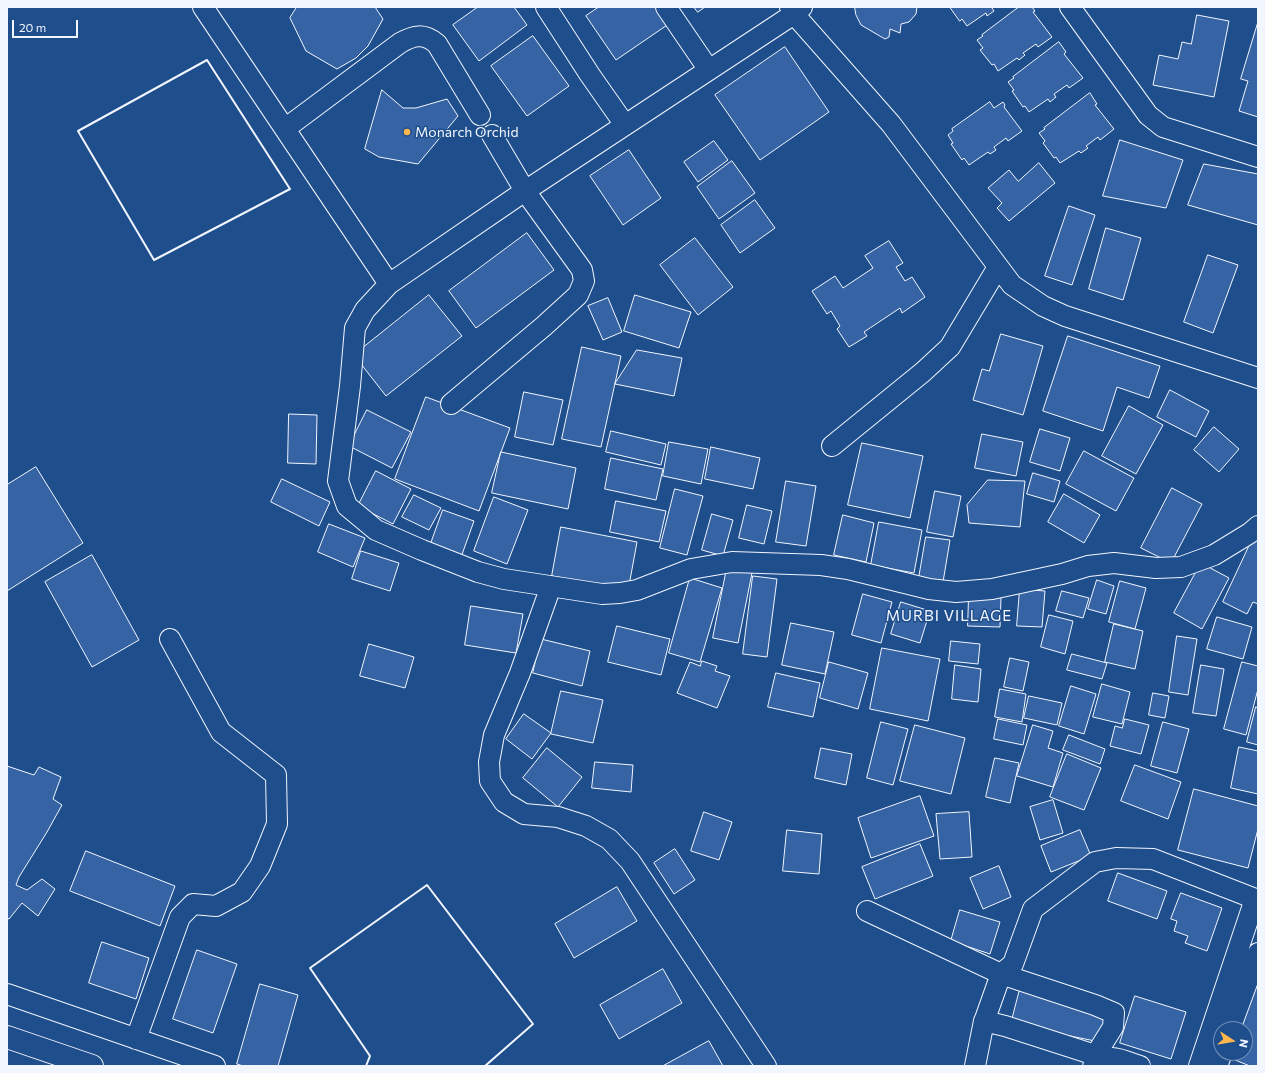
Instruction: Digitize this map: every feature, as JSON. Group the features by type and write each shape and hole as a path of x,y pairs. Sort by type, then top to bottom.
{"main road":[{"path":"7,1037 92,1066"}],"street":[{"path":"203,7 390,284"},
{"path":"546,7 590,75 625,125"},
{"path":"666,7 709,70"},
{"path":"1070,7 1148,115 1163,127 1258,157"},
{"path":"1258,378 1065,316 1043,306 1012,285 891,124 795,9 709,70 525,191 390,284 365,310 355,328 350,386 338,481 347,506 376,530 422,550 478,572 504,579 602,594 637,590 691,570 732,562 821,565 848,569 929,590 956,592 992,589 1062,574 1088,566 1114,563 1156,568 1181,568 1214,555 1250,533 1258,526"},
{"path":"286,128 400,43 409,38 422,36 430,38 437,44 480,115"},
{"path":"1170,129 1166,142 1258,168"},
{"path":"451,404 550,321 578,294 584,281 582,270 525,191 492,135"},
{"path":"832,446 923,372 950,347 998,266"},
{"path":"551,586 520,673 494,735 489,762 490,781 504,802 524,814 558,817 586,826 608,839 630,861 766,1066"},
{"path":"136,1039 180,917 193,904 216,906 242,892 260,866 276,824 276,775 221,732 170,639"},
{"path":"975,1066 984,1021 1001,974 1013,964 1033,909 1095,862 1116,858 1153,859 1256,900 1208,1064"},
{"path":"867,911 1001,974 1095,1005 1114,1013 1113,1027 1098,1051 1092,1054 1006,1026 984,1021"},
{"path":"1233,1021 1258,953"},
{"path":"7,994 215,1066"},
{"path":"1094,1066 1098,1060 1111,1057 1140,1066"}],"building":[{"path":"297,7 375,7 383,19 368,46 356,58 337,69 306,51 290,18"},
{"path":"478,7 514,7 527,25 479,61 453,25"},
{"path":"599,7 663,7 673,21 616,60 586,16"},
{"path":"694,7 705,7 698,12"},
{"path":"855,7 917,7 916,14 909,22 901,24 900,33 890,29 889,37 885,39 861,25 856,15"},
{"path":"950,7 994,7 992,8 994,11 987,16 986,13 967,26 962,19 960,21"},
{"path":"1019,7 1032,7 1035,11 1033,12 1052,37 1038,47 1036,44 1023,53 1025,55 1019,60 1017,58 998,71 994,64 992,65 980,50 983,48 977,40"},
{"path":"1197,15 1229,21 1214,97 1153,85 1159,55 1178,59 1182,42 1191,44"},
{"path":"1258,22 1258,117 1239,111 1248,81 1241,79"},
{"path":"533,36 569,86 527,116 491,66"},
{"path":"1059,42 1066,52 1064,54 1083,78 1069,88 1067,85 1054,94 1056,97 1050,102 1048,99 1029,112 1025,106 1023,107 1012,91 1014,90 1008,82"},
{"path":"785,47 829,112 760,160 715,95"},
{"name":"Monarch Orchid","path":"382,90 403,108 416,108 447,99 458,116 418,164 379,157 365,149"},
{"path":"1090,93 1097,104 1095,105 1114,129 1100,140 1098,137 1086,146 1088,148 1081,153 1079,151 1060,163 1056,157 1054,158 1043,143 1045,141 1039,133"},
{"path":"990,102 994,108 1003,102 1005,105 1004,107 1022,131 1008,141 1006,138 994,147 996,150 990,154 988,152 969,165 964,158 962,160 951,144 953,143 948,135 953,131 952,129"},
{"path":"1120,140 1183,160 1166,208 1103,196"},
{"path":"714,141 728,160 698,182 684,162"},
{"path":"629,150 661,198 623,225 590,176"},
{"path":"732,161 755,193 719,219 697,187"},
{"path":"1039,163 1055,183 1009,221 997,208 1002,203 988,188 1009,170 1018,181"},
{"path":"1204,164 1258,174 1258,225 1188,205"},
{"path":"755,200 775,228 740,253 721,225"},
{"path":"1069,206 1095,215 1072,285 1045,276"},
{"path":"1106,228 1141,238 1123,300 1089,289"},
{"path":"527,233 554,270 476,328 449,291"},
{"path":"695,238 733,287 698,315 660,265"},
{"path":"889,241 903,263 896,267 905,281 912,277 925,297 902,313 900,308 864,332 867,336 849,347 837,329 840,326 831,311 827,314 812,291 835,276 843,288 873,268 865,256"},
{"path":"1208,255 1238,265 1213,333 1184,322"},
{"path":"429,295 462,336 386,396 354,355"},
{"path":"635,295 691,312 679,348 624,331"},
{"path":"608,298 622,332 603,340 588,306"},
{"path":"1001,334 1043,346 1023,415 973,400 982,369 989,371"},
{"path":"1068,336 1160,366 1149,398 1117,387 1103,431 1043,411"},
{"path":"582,347 621,356 601,447 562,439"},
{"path":"637,350 682,358 674,396 615,384"},
{"path":"1170,390 1209,411 1196,437 1157,417"},
{"path":"524,392 563,400 553,445 515,437"},
{"path":"426,397 510,428 479,511 395,479"},
{"path":"1129,406 1163,425 1136,474 1102,456"},
{"path":"367,410 411,432 392,468 349,446"},
{"path":"289,414 317,415 316,464 288,463"},
{"path":"1214,427 1239,449 1219,472 1194,450"},
{"path":"1040,429 1070,438 1060,471 1030,462"},
{"path":"611,431 666,444 661,465 606,452"},
{"path":"982,434 1023,442 1016,476 975,468"},
{"path":"669,442 708,449 701,484 663,476"},
{"path":"862,443 923,456 910,518 848,505"},
{"path":"711,447 760,458 753,489 705,479"},
{"path":"1084,451 1134,478 1116,511 1066,484"},
{"path":"501,452 576,468 568,509 492,493"},
{"path":"611,458 663,469 656,500 605,489"},
{"path":"36,467 83,543 7,591 7,485"},
{"path":"376,471 411,489 393,524 358,506"},
{"path":"1033,473 1060,481 1054,502 1027,494"},
{"path":"282,479 330,502 319,526 271,502"},
{"path":"988,480 1025,481 1020,527 969,523 967,505"},
{"path":"786,481 816,486 806,546 776,542"},
{"path":"1172,488 1202,504 1171,563 1141,548"},
{"path":"675,489 703,496 687,555 660,548"},
{"path":"935,491 961,496 953,537 927,532"},
{"path":"1064,494 1100,515 1084,543 1048,522"},
{"path":"414,495 441,508 429,530 402,517"},
{"path":"494,497 528,510 507,564 474,551"},
{"path":"616,501 666,511 659,542 610,532"},
{"path":"747,505 772,511 764,544 739,538"},
{"path":"443,510 474,521 460,560 429,549"},
{"path":"712,514 733,520 723,556 702,550"},
{"path":"843,515 874,523 866,562 834,555"},
{"path":"879,522 922,530 914,573 871,565"},
{"path":"329,524 365,538 353,567 318,552"},
{"path":"561,527 637,542 628,591 552,576"},
{"path":"926,537 950,540 943,582 919,578"},
{"path":"1253,538 1258,541 1258,604 1253,602 1247,614 1223,602"},
{"path":"361,551 399,563 390,591 352,579"},
{"path":"92,555 139,640 92,667 45,582"},
{"path":"1201,563 1229,578 1202,629 1174,613"},
{"path":"727,568 752,573 738,643 713,638"},
{"path":"753,576 777,579 767,657 743,654"},
{"path":"690,578 722,588 700,662 669,653"},
{"path":"1097,580 1114,586 1106,614 1088,609"},
{"path":"1120,581 1146,588 1135,629 1109,622"},
{"path":"1020,589 1045,591 1042,627 1017,626"},
{"path":"1062,591 1089,598 1083,618 1056,611"},
{"path":"863,594 892,602 881,643 852,635"},
{"path":"969,596 1001,597 1000,627 968,626"},
{"path":"901,602 930,611 920,643 891,634"},
{"path":"471,606 523,614 516,653 465,645"},
{"path":"1049,615 1073,621 1065,654 1041,647"},
{"path":"1217,617 1252,627 1243,659 1207,649"},
{"path":"791,623 834,632 825,674 782,665"},
{"path":"1114,624 1143,631 1135,669 1105,662"},
{"path":"617,626 670,639 661,675 608,662"},
{"path":"1177,636 1197,639 1188,695 1169,692"},
{"path":"541,639 590,651 582,686 533,673"},
{"path":"951,641 980,644 978,664 949,661"},
{"path":"369,644 414,657 405,688 360,676"},
{"path":"882,648 940,659 928,721 870,709"},
{"path":"1072,654 1107,663 1102,679 1067,670"},
{"path":"1010,658 1029,662 1023,691 1004,687"},
{"path":"702,661 717,666 715,671 730,676 717,708 677,693 690,662 700,666"},
{"path":"829,662 868,673 858,709 820,698"},
{"path":"1242,662 1258,666 1258,689 1246,735 1224,729"},
{"path":"955,665 981,669 978,702 952,699"},
{"path":"1201,665 1224,669 1216,716 1193,713"},
{"path":"776,673 820,683 813,717 768,707"},
{"path":"1102,684 1130,692 1122,724 1093,717"},
{"path":"1071,686 1096,694 1084,734 1059,726"},
{"path":"1000,689 1026,694 1022,722 995,717"},
{"path":"561,691 603,700 593,743 551,734"},
{"path":"1153,693 1169,696 1165,718 1149,715"},
{"path":"1029,696 1062,703 1057,725 1024,718"},
{"path":"1256,707 1258,708 1258,745 1247,742"},
{"path":"524,714 551,733 532,759 506,739"},
{"path":"998,719 1027,725 1023,745 994,739"},
{"path":"1125,719 1149,725 1141,754 1110,746 1115,726 1122,728"},
{"path":"881,722 908,729 893,785 867,778"},
{"path":"1163,722 1189,729 1177,773 1151,766"},
{"path":"915,725 965,738 951,794 900,781"},
{"path":"1033,725 1053,731 1048,748 1063,753 1053,787 1017,776"},
{"path":"1069,735 1105,749 1100,764 1063,750"},
{"path":"1239,747 1258,751 1258,794 1231,788"},
{"path":"547,748 582,777 558,807 523,778"},
{"path":"821,748 852,754 846,785 815,778"},
{"path":"1067,754 1101,768 1084,810 1050,797"},
{"path":"995,758 1019,763 1010,803 986,797"},
{"path":"595,762 633,765 631,792 592,788"},
{"path":"1135,765 1181,782 1168,819 1121,801"},
{"path":"7,766 34,775 39,767 61,777 53,799 62,805 19,877 16,885 27,890 42,879 55,889 38,916 22,903 9,919 7,918"},
{"path":"1194,789 1258,806 1258,829 1248,868 1178,850"},
{"path":"920,796 934,836 871,858 858,818"},
{"path":"1053,800 1063,833 1040,840 1030,807"},
{"path":"704,812 732,822 719,860 691,851"},
{"path":"969,812 972,857 940,859 936,814"},
{"path":"787,830 822,834 819,874 783,871"},
{"path":"1080,830 1091,856 1051,872 1041,846"},
{"path":"920,844 933,876 875,899 862,867"},
{"path":"675,849 695,880 674,894 654,863"},
{"path":"86,851 175,886 160,926 70,891"},
{"path":"999,866 1011,897 983,909 970,878"},
{"path":"1118,873 1167,891 1157,919 1108,901"},
{"path":"617,887 637,921 574,958 555,924"},
{"path":"1181,893 1222,908 1207,951 1185,943 1188,936 1174,931 1177,921 1171,919"},
{"path":"960,910 1000,922 990,954 951,941"},
{"path":"102,942 149,958 136,999 89,983"},
{"path":"197,950 237,964 213,1033 173,1019"},
{"path":"663,969 682,1003 619,1039 600,1005"},
{"path":"1258,981 1258,1066 1250,1066 1238,1061 1253,1061 1253,1021 1243,1021"},
{"path":"260,984 298,995 278,1066 243,1066 237,1064"},
{"path":"1020,989 1109,1018 1100,1042 1011,1024"},
{"path":"1135,996 1186,1012 1171,1059 1120,1043"},
{"path":"709,1041 723,1066 663,1066"}],"wall":[{"path":"207,60 290,189 154,260 78,131 207,60"},
{"path":"366,1066 370,1056 310,968 427,885 533,1024 485,1066"}],"place":[{"name":"Monarch Orchid","path":"407,132"}],"district":[{"name":"MURBI VILLAGE","path":"949,616"}]}
